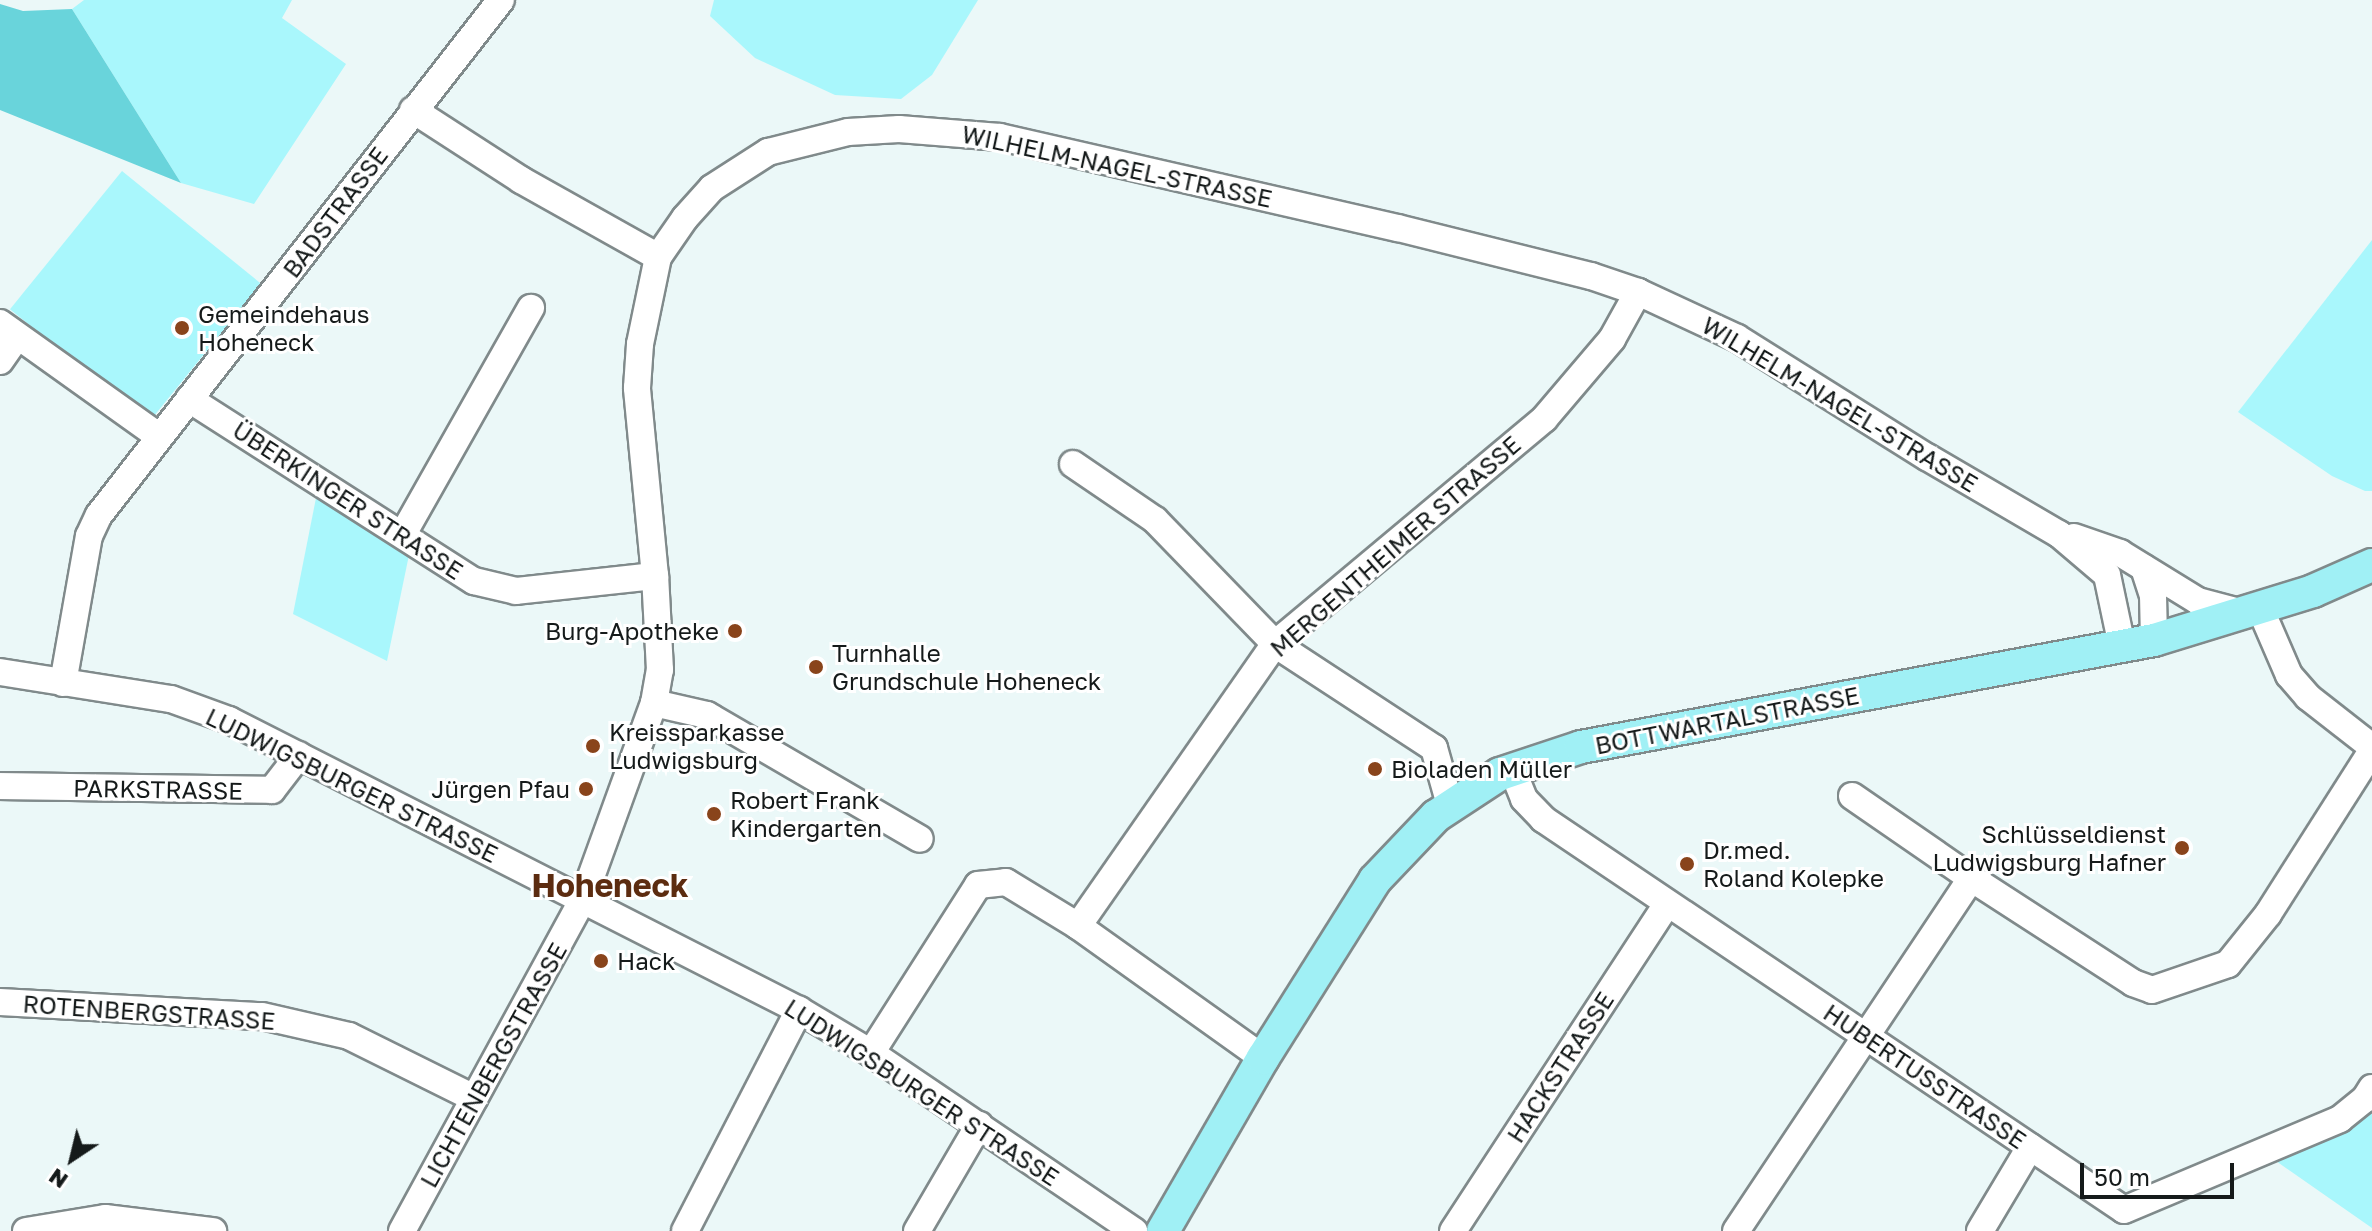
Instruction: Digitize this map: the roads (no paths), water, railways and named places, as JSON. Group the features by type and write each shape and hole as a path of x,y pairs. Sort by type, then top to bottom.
{"main road":[{"name":"BOTTWARTALSTRASSE","path":"1163,1231 1263,1058 1375,880 1450,805 1512,769 1581,747 2154,640 2252,611 2372,565"}],"street":[{"name":"BADSTRASSE","path":"63,683 89,536 99,515 501,0"},
{"path":"413,110 521,180 658,257"},
{"name":"WILHELM-NAGEL-STRASSE","path":"583,899 654,703 660,670 655,576 637,388 640,344 658,257 685,218 712,188 768,152 848,132 947,130 1000,137 1295,203 1591,276 1638,292 1737,338 1927,457 2059,534 2107,575 2122,646"},
{"name":"MERGENTHEIMER STRASSE","path":"1078,926 1275,644 1544,419 1612,339 1638,292"},
{"path":"403,534 531,308"},
{"path":"0,361 9,330 160,437"},
{"name":"ÜBERKINGER STRASSE","path":"189,399 474,581 516,591 655,576"},
{"path":"1073,464 1155,520 1275,644 1434,748 1450,805"},
{"name":"WILHELM-NAGEL-STRASSE","path":"2059,534 2098,543 2198,601 2252,611"},
{"path":"2144,568 2153,595 2154,640"},
{"path":"1852,796 2133,983 2152,990 2169,987 2228,964 2268,914 2372,749 2308,697 2289,675 2252,611"},
{"name":"LUDWIGSBURGER STRASSE","path":"0,672 171,699 229,720 799,1010 871,1053 1134,1231"},
{"path":"654,703 707,715 920,839"},
{"name":"PARKSTRASSE","path":"0,786 272,790 299,755"},
{"name":"HUBERTUSSTRASSE","path":"1512,769 1524,799 1543,819 2124,1210 2340,1119 2365,1099 2372,1088"},
{"path":"1736,1231 1971,878"},
{"path":"871,1053 978,885 1006,882 1078,926 1263,1058"},
{"name":"LICHTENBERGSTRASSE","path":"402,1231 583,899"},
{"name":"HACKSTRASSE","path":"1453,1231 1667,904"},
{"name":"ROTENBERGSTRASSE","path":"0,1002 262,1016 349,1036 474,1098"},
{"path":"685,1231 799,1010"},
{"path":"917,1231 979,1125"},
{"path":"1980,1231 2030,1147"},
{"path":"26,1231 105,1218 136,1225 213,1231"}],"place":[{"name":"Gemeindehaus Hoheneck","path":"182,328"},
{"name":"Burg-Apotheke","path":"735,631"},
{"name":"Turnhalle Grundschule Hoheneck","path":"816,667"},
{"name":"Kreissparkasse Ludwigsburg","path":"593,746"},
{"name":"Bioladen Müller","path":"1375,769"},
{"name":"Jürgen Pfau","path":"586,789"},
{"name":"Robert Frank Kindergarten","path":"714,814"},
{"name":"Schlüsseldienst Ludwigsburg Hafner","path":"2182,848"},
{"name":"Dr.med. Roland Kolepke","path":"1687,864"},
{"name":"Hack","path":"601,961"}],"district":[{"name":"Hoheneck","path":"610,885"}]}
